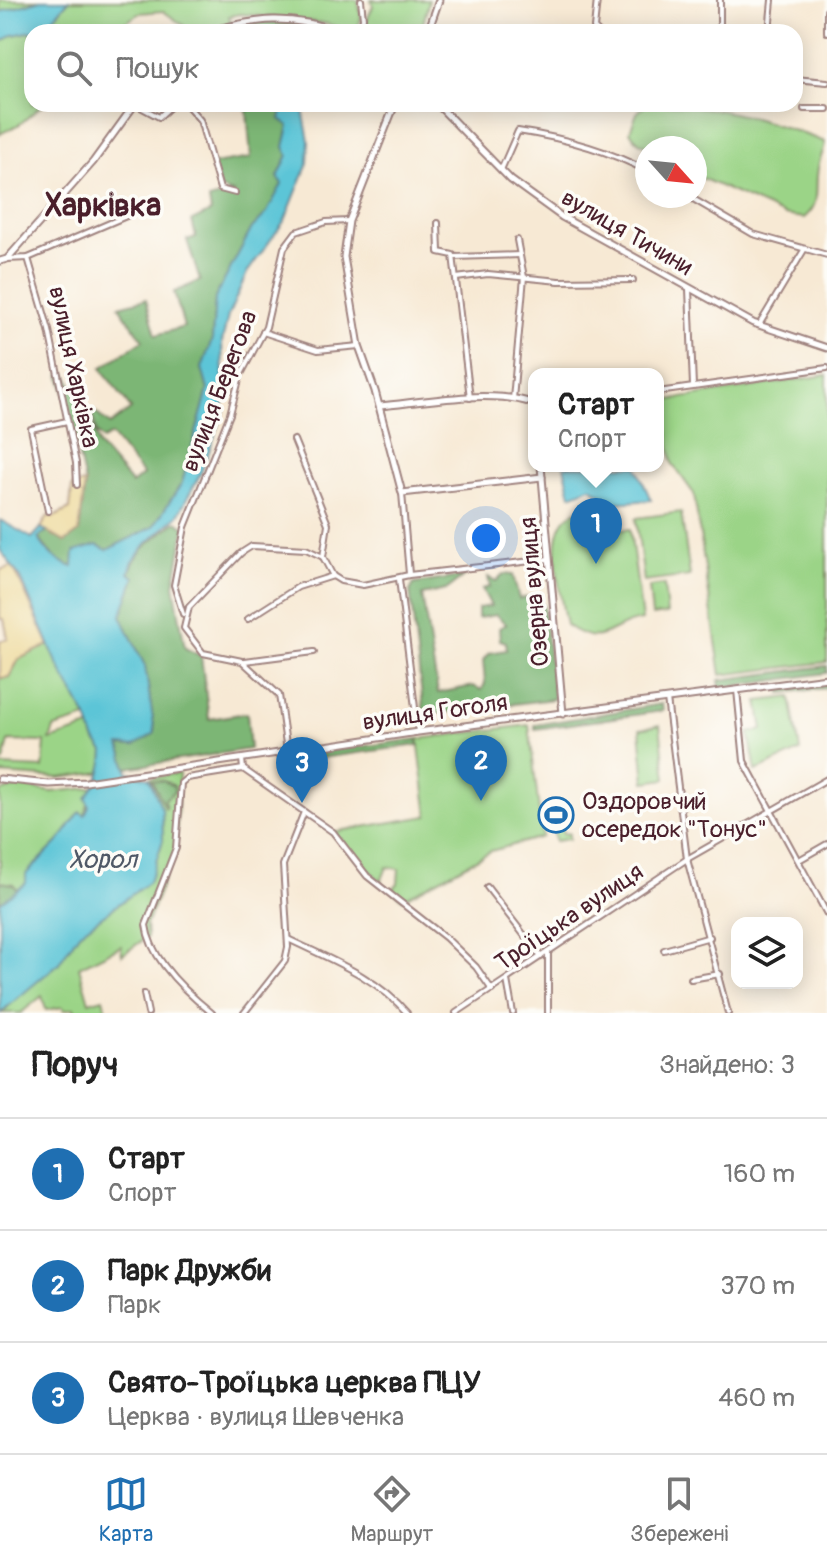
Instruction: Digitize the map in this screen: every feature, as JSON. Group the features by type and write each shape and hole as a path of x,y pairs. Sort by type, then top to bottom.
{"street":[{"path":"361,0 361,24"},
{"path":"431,24 439,0"},
{"path":"594,24 597,0"},
{"path":"720,0 720,24"},
{"path":"770,24 772,0"},
{"path":"827,11 827,32"},
{"path":"228,24 276,18 304,24"},
{"path":"803,80 827,82"},
{"path":"804,109 827,109"},
{"path":"4,260 93,162 129,112"},
{"path":"193,112 200,120 220,189 235,193"},
{"path":"392,112 349,221 344,257 359,346 380,406 402,493 409,575"},
{"name":"вулиця Тичини","path":"445,112 501,170 562,217 759,325 827,348"},
{"path":"501,170 518,131 559,138 617,155 635,165"},
{"path":"707,207 753,234 827,255"},
{"path":"4,260 28,258 145,208"},
{"name":"вулиця Берегова","path":"244,662 203,653 184,628 184,616 174,585 185,527 230,414 240,376 263,332 284,248 296,232 326,222 349,221"},
{"path":"438,223 439,252 453,257 520,255"},
{"path":"513,399 524,277 517,240"},
{"path":"759,325 804,250"},
{"path":"453,257 470,398"},
{"name":"вулиця Харківка","path":"28,258 49,330 77,485"},
{"path":"456,278 488,274 559,281 633,280"},
{"path":"689,289 693,387"},
{"path":"263,332 318,350 359,346"},
{"path":"664,391 827,368"},
{"path":"380,406 470,398 528,403"},
{"path":"48,511 31,429 67,421"},
{"path":"294,440 328,524 323,557 333,576 341,581 363,585 409,575 549,559"},
{"name":"Озерна вулиця","path":"542,472 563,714"},
{"path":"402,493 542,477"},
{"path":"184,616 213,580 252,546 288,546 323,557"},
{"path":"248,619 298,587 333,576"},
{"path":"399,579 418,732"},
{"path":"244,662 314,652"},
{"path":"244,662 279,695 287,751"},
{"name":"вулиця Гоголя","path":"0,779 49,784 86,782 418,732 827,678"},
{"path":"737,690 744,761 827,914"},
{"path":"667,699 687,859 728,1013"},
{"path":"242,759 243,769"},
{"path":"212,1013 187,992 152,944 146,925 176,848 181,783 187,778 243,769 333,832 367,876 446,938 476,967 492,990"},
{"name":"Троїцька вулиця","path":"456,1013 687,859 827,779"},
{"path":"244,1013 285,961 287,938 283,865 304,812"},
{"path":"799,860 827,844"},
{"path":"487,887 497,895 541,957"},
{"path":"664,950 710,937"},
{"path":"287,938 354,970 376,984 407,1013"},
{"path":"548,952 548,1013"},
{"path":"691,979 720,974"},
{"path":"507,980 513,1013"},
{"path":"144,994 148,1013"}],"green space":[{"path":"0,0 41,0 0,12"},
{"path":"69,0 358,0 361,18 359,24 327,24 241,14 229,16 231,23 228,24 182,24 163,11 140,13 123,24 48,24"},
{"path":"371,0 429,0 423,24 365,24 373,6"},
{"path":"276,18 310,24 228,24"},
{"path":"24,33 24,112 34,112 20,124 0,134 0,43"},
{"path":"247,112 282,112 280,119 289,125 284,147 288,155 278,177 283,184 266,214 252,228 215,298 212,340 202,368 208,390 182,483 153,527 107,550 97,545 88,548 74,567 58,562 38,538 47,531 65,542 79,532 85,483 60,373 65,372 89,414 99,446 132,484 143,475 111,435 103,440 97,434 92,413 95,412 110,425 131,409 101,368 143,340 119,306 146,299 156,335 184,327 174,292 200,281 187,240 196,237 192,221 211,212 209,200 233,193 220,189 213,164 251,158"},
{"path":"638,112 726,112 825,142 813,207 804,218 784,215 707,180 707,136 635,136 635,139 630,131"},
{"path":"827,375 827,662 721,675 694,494 672,463 664,401"},
{"path":"596,509 611,514 622,530 630,529 642,620 606,634 589,636 566,625 556,549 563,523 571,514"},
{"path":"681,512 690,576 644,582 636,518"},
{"path":"177,521 185,527 174,585 185,648 201,656 209,719 247,713 250,749 127,768 120,745 134,746 155,733 145,666 121,616 135,578 129,574 142,550"},
{"path":"503,574 513,575 519,599 531,596 534,606 543,605 554,699 424,715 410,591 414,584 465,576 446,590 422,595 438,693 473,686 482,690 485,683 483,660 489,653 507,650 506,642 500,640 499,628 506,624 496,615 478,618 478,608 491,606 482,589 490,587 488,577 496,581"},
{"path":"664,585 667,614 652,616 649,587"},
{"path":"49,645 87,718 54,728 50,740 90,727 94,739 104,751 103,772 60,778 0,774 0,766 43,768 45,742 9,741 4,761 0,761 0,678 10,677 19,659"},
{"path":"827,666 827,673 720,688 719,680"},
{"path":"827,682 827,688 781,693 781,688"},
{"path":"791,697 800,751 756,771 749,733 763,730 758,701"},
{"path":"662,704 663,711 535,729 535,725"},
{"path":"529,725 542,837 491,851 403,899 392,890 398,883 399,869 387,867 381,882 333,832 428,816 418,739"},
{"path":"660,725 666,779 645,782 640,729"},
{"path":"418,739 419,745 298,761 297,755"},
{"path":"179,773 176,848 146,925 147,937 122,955 121,946 79,967 89,1002 103,998 107,1013 75,1013 74,1008 64,1010 63,1007 46,1010 42,996 21,1013 2,1013 25,989 58,964 79,933 149,882 163,840 162,809 149,778"},
{"path":"152,780 174,786 175,791 165,799 166,809"},
{"path":"19,786 52,792 97,787 91,792 85,815 80,812 58,842 26,874 27,883 19,891 13,884 0,882 0,792"},
{"name":"Оздоровчий осередок \"Тонус\"","path":"567,804 568,823 562,824 563,834 569,833 569,839 555,841 553,825 546,826 544,806"},
{"path":"0,882 13,884 19,891 0,903"}],"sand":[{"path":"85,483 79,532 65,542 41,528 48,516 54,517 70,509 72,486"},
{"path":"13,566 49,645 19,659 9,677 0,678 0,641 8,639 4,619 0,619 0,570"}],"water":[{"path":"41,0 69,0 48,24 24,24 24,33 0,43 0,12"},
{"name":"Хорол","path":"282,112 304,112 309,141 308,163 285,220 247,273 228,316 222,342 224,411 201,473 178,515 146,544 133,561 129,573 135,577 121,616 145,666 155,733 134,746 120,745 128,772 149,778 162,809 163,840 149,882 79,933 58,964 0,1013 0,903 26,883 26,874 58,842 80,812 85,815 89,806 86,798 99,776 104,751 94,739 87,718 57,663 21,578 0,550 0,520 32,538 41,528 47,531 38,538 57,559 73,567 74,552 97,545 107,550 153,527 182,483 208,390 202,368 212,340 215,298 252,228 266,214 282,184 278,177 288,155 284,147 289,126 280,119"},
{"path":"565,472 639,472 651,500 613,503 591,487 571,495"}],"place":[{"name":"Старт","path":"596,564"},
{"name":"Парк Дружби","path":"481,801"},
{"name":"Свято-Троїцька церква ПЦУ","path":"302,803"},
{"name":"Оздоровчий осередок \"Тонус\"","path":"556,815"}],"district":[{"name":"Харківка","path":"103,205"}]}
